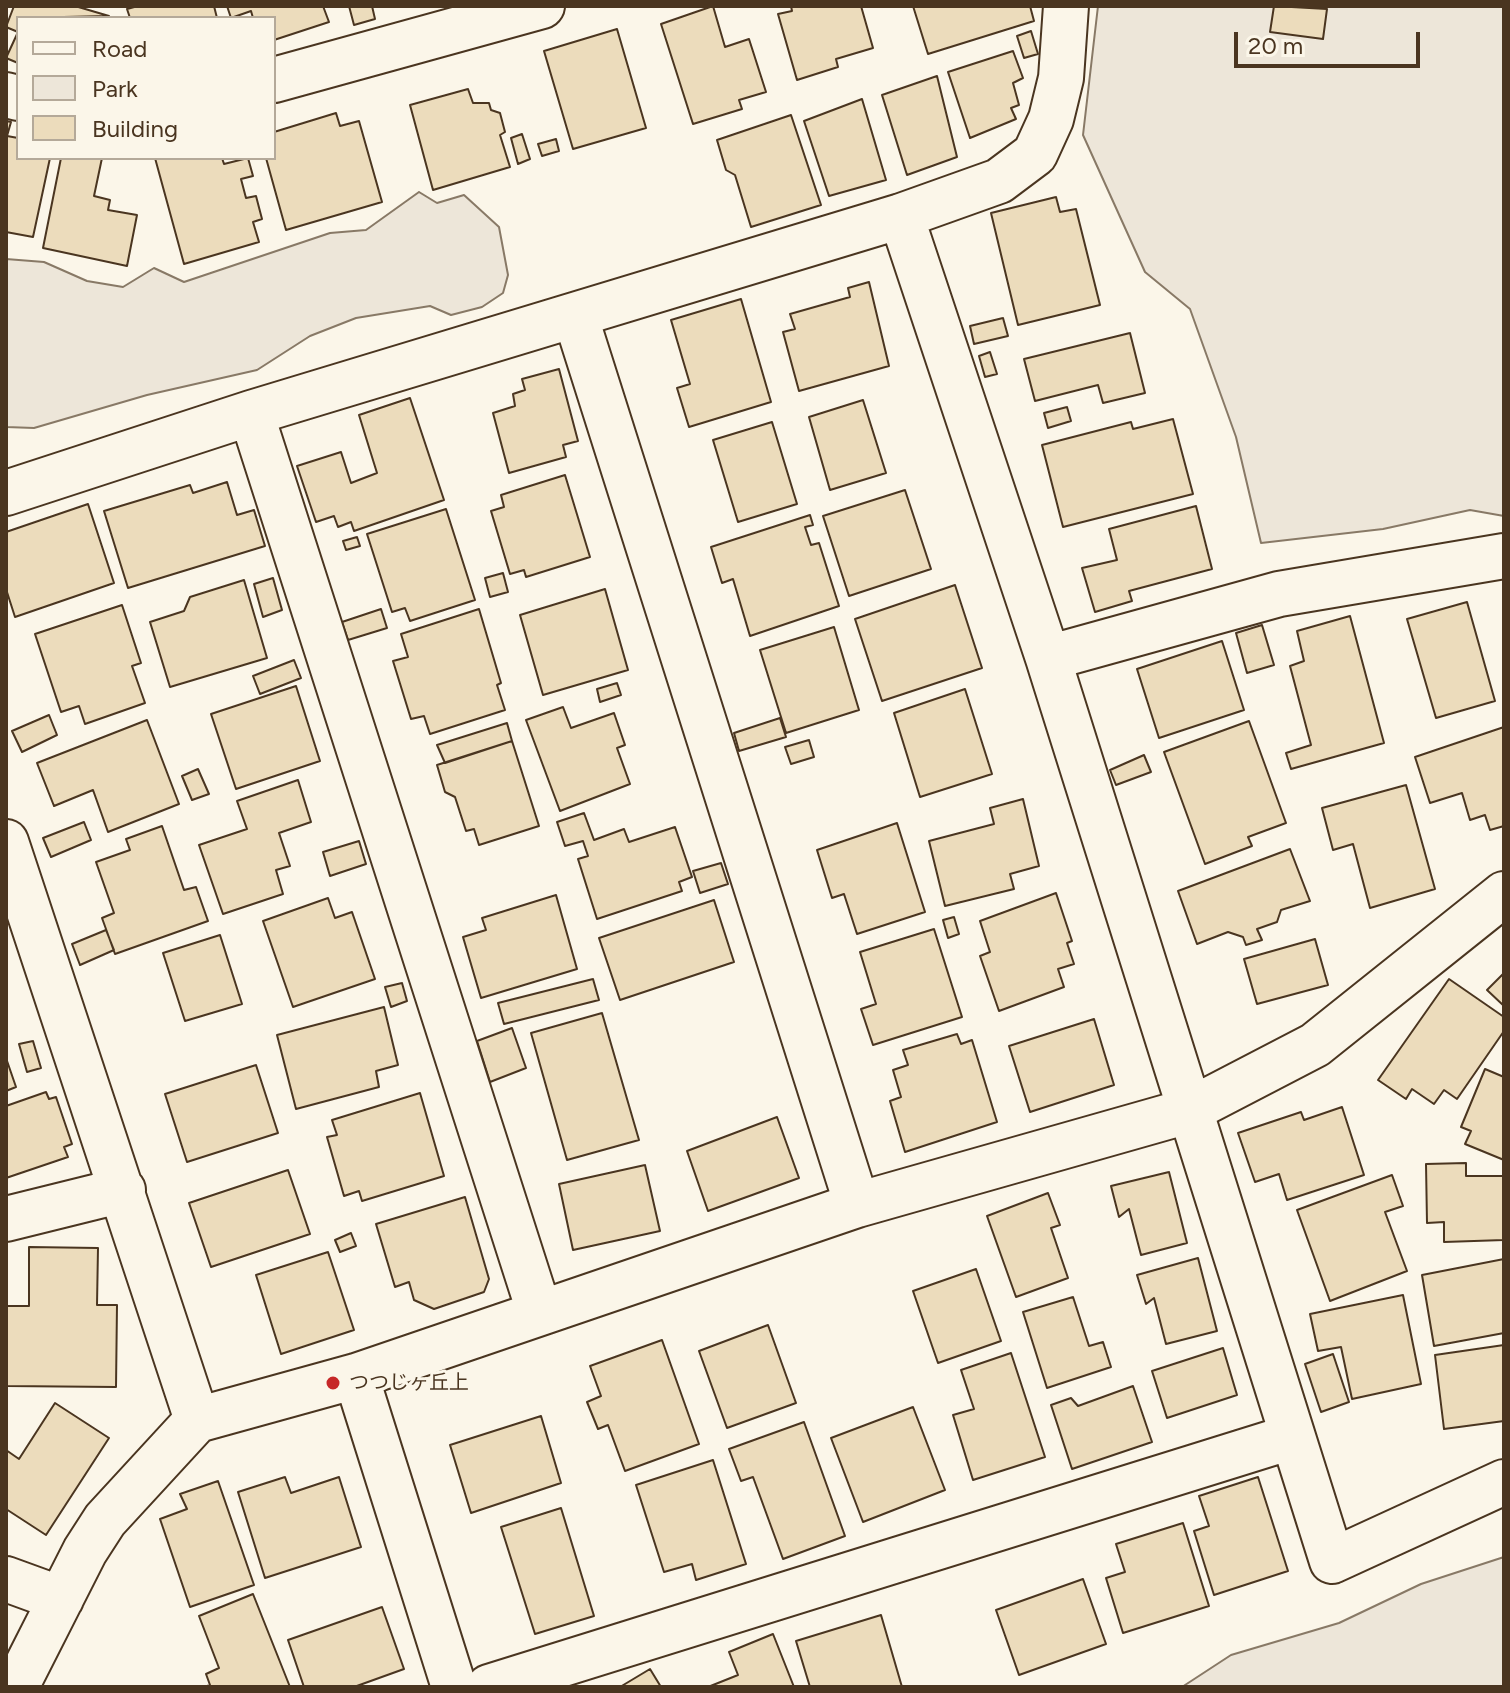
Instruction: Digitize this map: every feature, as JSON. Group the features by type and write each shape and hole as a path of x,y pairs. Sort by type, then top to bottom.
{"street":[{"path":"276,79 542,6"},
{"path":"6,493 251,413 901,216 999,181 1035,154 1051,119 1061,78 1066,6"},
{"path":"901,216 1048,658 1332,1561 1504,1482"},
{"path":"575,315 857,1205"},
{"path":"251,413 539,1311"},
{"path":"1048,658 1279,594 1504,556"},
{"path":"6,842 197,1420"},
{"path":"16,1687 105,1520 197,1420 356,1376 539,1311 857,1205 1188,1111 1315,1045 1504,894"},
{"path":"6,1219 123,1190"},
{"path":"356,1376 454,1687"},
{"path":"489,1687 1291,1437"},
{"path":"6,1579 61,1599"}],"green space":[{"path":"1098,6 1504,6 1504,516 1470,510 1383,529 1261,543 1236,437 1190,309 1145,272 1083,135"},
{"path":"419,192 437,203 464,195 499,227 508,275 503,293 482,307 451,315 430,306 356,318 310,336 257,370 147,395 34,428 6,427 6,259 44,262 87,281 123,287 154,268 184,282 330,233 366,230"},
{"path":"1504,1557 1504,1687 1182,1687 1231,1655 1339,1623 1421,1584"}],"building":[{"path":"14,6 75,6 109,16 16,16 16,31 6,27"},
{"path":"138,6 214,6 216,16 129,16 127,9"},
{"path":"227,6 323,6 329,22 276,39 276,16 252,16 251,11 230,16"},
{"path":"349,6 372,6 375,19 354,25"},
{"path":"713,6 725,47 749,39 766,92 739,100 742,109 693,124 661,24"},
{"path":"791,6 861,6 873,48 836,59 838,67 797,80 778,14 792,11"},
{"path":"913,6 1030,6 1034,21 928,54"},
{"path":"1274,6 1327,9 1323,39 1270,32"},
{"path":"617,29 646,128 573,149 544,51"},
{"path":"1031,31 1038,54 1024,58 1017,36"},
{"path":"16,36 16,62 6,58"},
{"path":"1013,51 1023,78 1013,83 1019,105 1011,108 1016,119 970,138 948,72"},
{"path":"937,76 957,157 907,175 882,95"},
{"path":"468,89 473,103 489,103 491,110 500,113 505,132 500,135 510,167 433,190 410,105"},
{"path":"862,99 886,180 829,196 804,121"},
{"path":"336,113 340,126 359,121 382,202 286,230 267,160 276,160 276,131"},
{"path":"791,115 821,205 751,227 735,175 726,170 717,140"},
{"path":"6,121 11,122 7,136 16,138 16,160 50,160 33,237 6,232"},
{"path":"522,134 530,159 518,164 511,138"},
{"path":"556,139 559,151 542,156 538,144"},
{"path":"61,160 102,160 94,196 110,200 108,210 137,215 127,266 43,248"},
{"path":"156,160 223,160 224,164 249,160 253,176 241,179 246,198 256,196 262,219 253,222 259,242 184,264"},
{"path":"1056,197 1060,212 1076,209 1100,305 1018,325 991,213"},
{"path":"869,282 889,366 799,391 783,332 795,329 790,314 850,297 848,288"},
{"path":"741,299 771,402 689,427 677,388 690,384 671,320"},
{"path":"1003,318 1008,336 974,344 970,326"},
{"path":"1130,333 1145,393 1103,403 1098,385 1035,401 1024,359"},
{"path":"990,352 997,374 985,377 979,356"},
{"path":"559,369 578,441 563,445 566,457 509,473 493,413 515,406 513,394 525,390 522,379"},
{"path":"410,398 444,500 354,531 351,522 338,527 334,516 316,522 297,466 341,452 351,483 377,473 359,415"},
{"path":"863,400 886,473 830,490 809,417"},
{"path":"1067,407 1071,421 1048,428 1044,413"},
{"path":"1173,419 1193,494 1063,527 1042,445 1131,422 1133,429"},
{"path":"772,422 797,504 738,522 713,440"},
{"path":"565,475 590,557 526,577 524,570 510,574 491,511 504,507 501,495"},
{"path":"227,482 237,515 254,510 265,546 128,588 104,511 190,485 193,493"},
{"path":"905,490 931,569 849,596 823,516"},
{"path":"88,504 114,583 15,617 6,589 6,532"},
{"path":"1196,506 1212,569 1129,591 1132,601 1095,612 1082,568 1117,560 1109,529"},
{"path":"446,509 475,600 410,621 405,608 392,612 367,534"},
{"path":"810,515 813,525 805,527 811,545 819,543 839,606 750,636 733,579 722,583 711,547"},
{"path":"357,537 360,546 346,550 343,541"},
{"path":"503,573 508,592 490,597 485,578"},
{"path":"273,578 282,610 263,617 254,584"},
{"path":"244,580 267,658 170,687 150,622 184,611 190,597"},
{"path":"955,585 982,668 882,701 855,619"},
{"path":"605,589 628,670 543,695 520,615"},
{"path":"1467,602 1495,701 1436,718 1407,619"},
{"path":"122,605 141,663 132,666 145,703 85,724 79,706 61,712 35,634"},
{"path":"381,609 387,628 348,640 342,622"},
{"path":"479,609 501,683 497,685 505,710 430,734 424,716 411,719 393,661 408,657 401,634"},
{"path":"1350,616 1384,743 1291,769 1286,753 1311,745 1290,666 1304,661 1297,631"},
{"path":"1262,625 1274,665 1247,673 1236,633"},
{"path":"834,627 859,710 786,733 760,650"},
{"path":"1222,641 1244,710 1159,738 1137,669"},
{"path":"294,660 301,678 260,694 253,676"},
{"path":"617,683 621,695 600,702 597,689"},
{"path":"296,686 320,761 236,789 211,714"},
{"path":"965,689 992,774 920,797 894,713"},
{"path":"563,707 571,728 614,713 625,745 617,748 630,784 560,811 526,720"},
{"path":"49,715 57,735 22,752 12,731"},
{"path":"780,718 786,737 739,751 734,733"},
{"path":"147,720 179,804 108,832 93,790 54,806 37,763"},
{"path":"1249,721 1286,823 1248,837 1252,846 1205,864 1164,752"},
{"path":"507,723 512,741 445,763 437,745"},
{"path":"1504,727 1504,826 1490,830 1485,815 1470,820 1462,793 1430,803 1415,757"},
{"path":"809,740 814,757 791,764 785,747"},
{"path":"512,741 539,826 479,845 474,829 466,831 455,797 445,792 437,765"},
{"path":"1144,755 1151,772 1116,785 1110,770"},
{"path":"198,769 209,794 192,800 182,776"},
{"path":"298,780 311,822 279,833 290,866 276,870 283,894 223,914 199,845 247,829 237,801"},
{"path":"1406,785 1435,889 1370,908 1353,844 1333,850 1322,808"},
{"path":"1023,799 1039,866 1010,874 1014,889 945,906 929,841 994,824 990,808"},
{"path":"584,813 594,840 624,829 629,842 675,827 692,877 679,882 682,891 597,919 578,859 588,856 583,841 565,846 557,822"},
{"path":"84,822 91,840 51,857 43,838"},
{"path":"897,823 925,912 857,934 844,894 832,898 817,850"},
{"path":"162,826 184,890 196,887 208,921 115,954 102,918 114,913 96,862 130,850 126,839"},
{"path":"359,841 366,864 330,876 323,852"},
{"path":"1290,849 1310,901 1281,910 1277,922 1257,929 1262,940 1246,945 1243,937 1228,932 1197,944 1178,891"},
{"path":"721,863 728,884 700,893 693,871"},
{"path":"1056,893 1072,941 1067,943 1074,964 1058,969 1064,987 999,1011 980,956 990,952 980,921"},
{"path":"556,895 577,969 481,998 463,937 486,930 482,918"},
{"path":"328,898 335,918 352,912 375,979 293,1007 263,921"},
{"path":"714,900 734,962 620,1000 599,938"},
{"path":"954,917 959,934 948,938 943,920"},
{"path":"934,929 962,1017 873,1045 861,1009 876,1004 860,952"},
{"path":"106,930 114,950 80,965 72,944"},
{"path":"220,935 242,1004 185,1021 163,953"},
{"path":"1315,939 1328,985 1257,1004 1244,959"},
{"path":"1504,973 1504,1006 1487,990"},
{"path":"593,979 599,1000 504,1024 498,1003"},
{"path":"1449,979 1504,1017 1504,1031 1457,1099 1444,1090 1434,1104 1412,1089 1406,1099 1378,1080"},
{"path":"402,983 407,1001 391,1007 385,987"},
{"path":"384,1007 398,1065 376,1071 379,1087 296,1109 277,1035"},
{"path":"602,1013 639,1140 567,1160 531,1033"},
{"path":"1094,1019 1114,1085 1030,1112 1009,1046"},
{"path":"512,1028 526,1068 490,1082 477,1041"},
{"path":"957,1034 961,1044 972,1040 997,1122 905,1152 890,1101 901,1097 893,1070 908,1065 903,1050"},
{"path":"33,1041 41,1068 27,1072 19,1044"},
{"path":"6,1058 16,1087 6,1091"},
{"path":"256,1065 278,1133 187,1162 165,1094"},
{"path":"1485,1069 1504,1077 1504,1160 1465,1144 1471,1131 1461,1127"},
{"path":"46,1092 49,1099 56,1097 72,1144 64,1147 68,1157 6,1178 6,1106"},
{"path":"420,1093 444,1176 362,1201 359,1191 344,1196 327,1137 337,1135 332,1120"},
{"path":"1342,1107 1364,1175 1287,1200 1279,1174 1255,1182 1238,1133 1301,1112 1304,1120"},
{"path":"777,1117 799,1178 708,1211 687,1151"},
{"path":"1466,1163 1466,1176 1504,1176 1504,1240 1444,1242 1444,1222 1427,1223 1426,1164"},
{"path":"645,1165 660,1231 573,1250 559,1184"},
{"path":"288,1170 310,1234 211,1267 189,1203"},
{"path":"1169,1172 1187,1243 1141,1255 1129,1209 1119,1217 1111,1186"},
{"path":"1392,1175 1403,1206 1385,1212 1407,1271 1330,1301 1297,1210"},
{"path":"1048,1193 1060,1225 1051,1228 1068,1278 1016,1297 987,1216"},
{"path":"465,1197 489,1279 484,1292 434,1309 414,1300 409,1282 395,1287 376,1224"},
{"path":"351,1233 356,1246 340,1252 335,1240"},
{"path":"29,1247 98,1248 97,1305 117,1305 116,1387 6,1386 6,1306 29,1306"},
{"path":"328,1252 354,1330 281,1354 256,1275"},
{"path":"1198,1258 1217,1331 1166,1344 1154,1298 1146,1304 1137,1275"},
{"path":"1504,1259 1504,1333 1434,1346 1422,1275"},
{"path":"976,1269 1001,1341 938,1363 913,1291"},
{"path":"1403,1295 1421,1384 1352,1399 1341,1347 1318,1351 1310,1314"},
{"path":"1073,1297 1089,1346 1103,1342 1111,1367 1047,1388 1023,1312"},
{"path":"768,1325 796,1403 727,1428 699,1351"},
{"path":"662,1340 699,1444 625,1471 608,1425 598,1429 587,1402 601,1396 590,1366"},
{"path":"1504,1345 1504,1421 1444,1429 1435,1355"},
{"path":"1223,1348 1237,1395 1167,1418 1152,1371"},
{"path":"1011,1353 1045,1457 973,1480 953,1415 974,1409 961,1370"},
{"path":"1333,1354 1349,1402 1321,1412 1305,1364"},
{"path":"1133,1386 1152,1442 1072,1469 1051,1405 1071,1398 1078,1406"},
{"path":"55,1403 109,1438 46,1535 6,1509 6,1450 19,1459"},
{"path":"913,1407 945,1490 863,1522 831,1438"},
{"path":"541,1416 561,1483 471,1513 450,1445"},
{"path":"804,1422 845,1536 783,1559 753,1477 741,1481 729,1449"},
{"path":"713,1460 746,1564 696,1580 692,1564 664,1572 636,1485"},
{"path":"285,1477 291,1493 339,1477 361,1547 265,1578 238,1492"},
{"path":"1258,1477 1288,1571 1214,1595 1194,1531 1209,1526 1199,1496"},
{"path":"218,1481 254,1585 190,1607 160,1519 187,1509 180,1494"},
{"path":"561,1508 594,1616 535,1634 501,1527"},
{"path":"1183,1523 1209,1606 1123,1633 1106,1578 1125,1572 1116,1544"},
{"path":"1083,1579 1106,1644 1019,1675 996,1610"},
{"path":"253,1594 290,1687 204,1687 210,1685 206,1674 219,1668 199,1616"},
{"path":"382,1607 404,1669 354,1687 304,1687 288,1640"},
{"path":"881,1615 902,1687 810,1687 796,1641"},
{"path":"773,1634 794,1687 708,1687 738,1675 729,1652"},
{"path":"650,1669 661,1687 620,1687"}],"place":[{"name":"つつじヶ丘上","path":"333,1383"}]}
